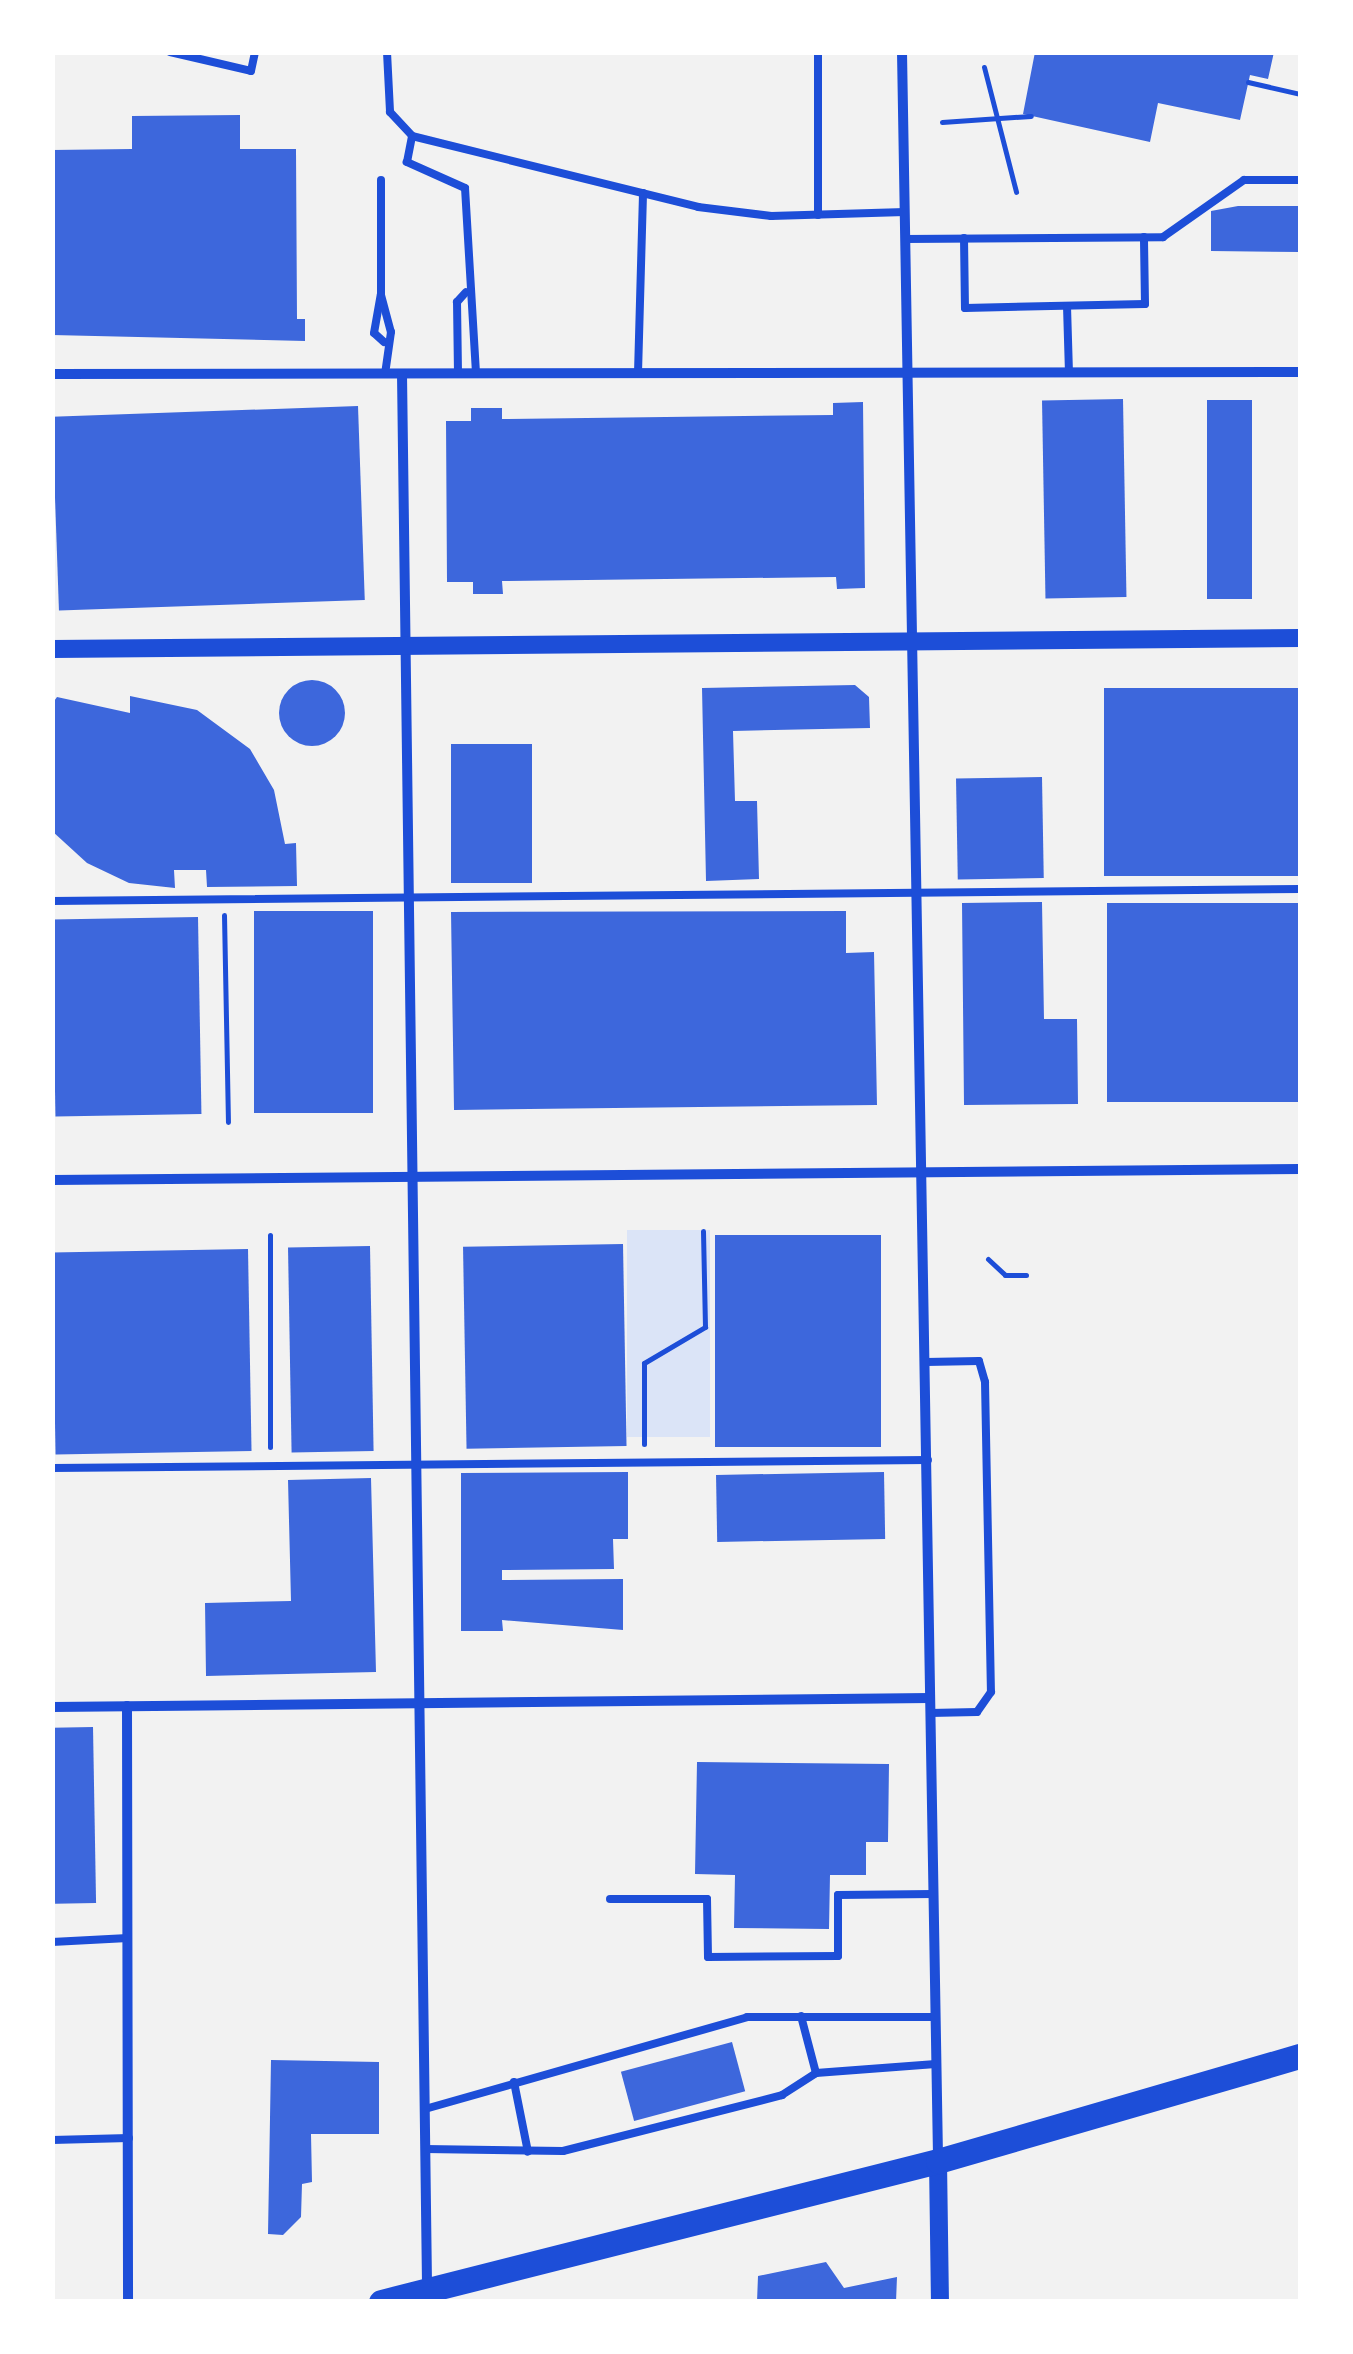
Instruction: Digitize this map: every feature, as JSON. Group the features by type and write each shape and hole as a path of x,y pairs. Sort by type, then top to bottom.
{"main road":[{"path":"381,2302 427,2296 938,2161 1300,2056"}],"street":[{"path":"902,52 912,892 928,1460 940,2302"},
{"path":"52,374 1300,372"},
{"path":"402,374 416,1176 427,2296"},
{"path":"52,650 1300,638"},
{"path":"52,1180 1300,1169"},
{"path":"52,1707 930,1698"},
{"path":"127,1706 128,2302"}],"lane":[{"path":"170,52 252,71 255,52"},
{"path":"387,52 390,112 412,136 724,210 818,215 905,212"},
{"path":"818,52 818,215"},
{"path":"412,136 407,162 465,188 466,292 457,302 458,374"},
{"path":"382,180 381,295 374,333 384,342"},
{"path":"905,239 1163,236 1244,180 1300,180"},
{"path":"638,373 643,193"},
{"path":"964,238 965,308 1145,304 1144,237"},
{"path":"466,292 474,300 476,374"},
{"path":"381,295 389,302 385,374"},
{"path":"1067,306 1069,373"},
{"path":"52,901 1300,889"},
{"path":"926,1362 979,1361 985,1382 991,1692 976,1712 930,1713"},
{"path":"52,1468 928,1460"},
{"path":"610,1899 707,1899 708,1957 838,1956 838,1895 933,1894"},
{"path":"52,1942 128,1938"},
{"path":"801,2016 816,2073"},
{"path":"425,2108 747,2017 936,2017"},
{"path":"425,2149 528,2152 763,2100 816,2073 936,2064"},
{"path":"514,2082 528,2152"},
{"path":"52,2140 129,2138"}],"path":[{"path":"984,67 1016,192"},
{"path":"1248,82 1300,94"},
{"path":"942,122 1030,116"},
{"path":"224,900 228,1122"},
{"path":"644,1462 644,1363 705,1326 704,1231"},
{"path":"270,1235 270,1466"},
{"path":"988,1259 1005,1275 1026,1275"}],"shaded area":[{"path":"627,1230 710,1230 710,1437 627,1437"}],"building":[{"path":"1035,52 1274,52 1268,79 1250,75 1240,120 1158,103 1150,142 1023,114"},
{"path":"240,115 240,149 296,149 297,319 305,319 305,341 52,335 52,150 132,149 132,116"},
{"path":"1238,206 1300,206 1300,252 1211,251 1211,211"},
{"path":"1123,399 1126,597 1045,598 1042,400"},
{"path":"1207,400 1252,400 1252,599 1207,599"},
{"path":"863,402 865,588 837,589 836,577 502,581 503,594 473,594 473,582 447,582 446,421 471,421 471,408 502,408 502,419 833,415 833,403"},
{"path":"358,406 365,600 59,611 52,417"},
{"path":"312,680 335,690 345,713 335,736 312,746 289,736 279,713 289,690"},
{"path":"855,685 869,697 870,728 733,731 735,801 757,801 759,879 706,881 702,688"},
{"path":"1104,688 1300,688 1300,876 1104,876"},
{"path":"130,696 197,710 250,749 274,790 285,844 296,843 297,886 207,887 206,870 174,870 175,888 129,883 87,863 52,831 52,704 57,697 130,713"},
{"path":"451,744 532,744 532,883 451,883"},
{"path":"1042,777 1044,878 958,879 956,779"},
{"path":"1042,902 1044,1019 1077,1019 1078,1104 964,1105 962,903"},
{"path":"1107,903 1300,903 1300,1102 1107,1102"},
{"path":"254,911 373,911 373,1113 254,1113"},
{"path":"846,911 846,953 874,952 877,1105 454,1110 451,912"},
{"path":"198,917 201,1114 55,1117 52,920"},
{"path":"715,1235 881,1235 881,1447 715,1447"},
{"path":"623,1244 627,1446 467,1449 463,1247"},
{"path":"370,1246 374,1451 292,1452 288,1247"},
{"path":"248,1249 252,1451 56,1454 52,1252"},
{"path":"628,1472 628,1539 613,1539 614,1569 502,1570 502,1580 623,1579 623,1630 502,1620 503,1631 461,1631 461,1473"},
{"path":"884,1472 885,1539 717,1542 716,1475"},
{"path":"371,1478 376,1672 206,1676 205,1603 291,1601 288,1480"},
{"path":"93,1727 96,1903 55,1904 52,1728"},
{"path":"697,1762 889,1764 888,1842 866,1842 866,1875 830,1875 829,1929 734,1928 735,1875 695,1874"},
{"path":"732,2042 745,2091 634,2121 621,2072"},
{"path":"271,2060 379,2062 379,2134 311,2134 312,2182 302,2184 301,2217 283,2235 268,2234"},
{"path":"826,2262 844,2288 897,2277 896,2302 757,2302 758,2276"}]}
